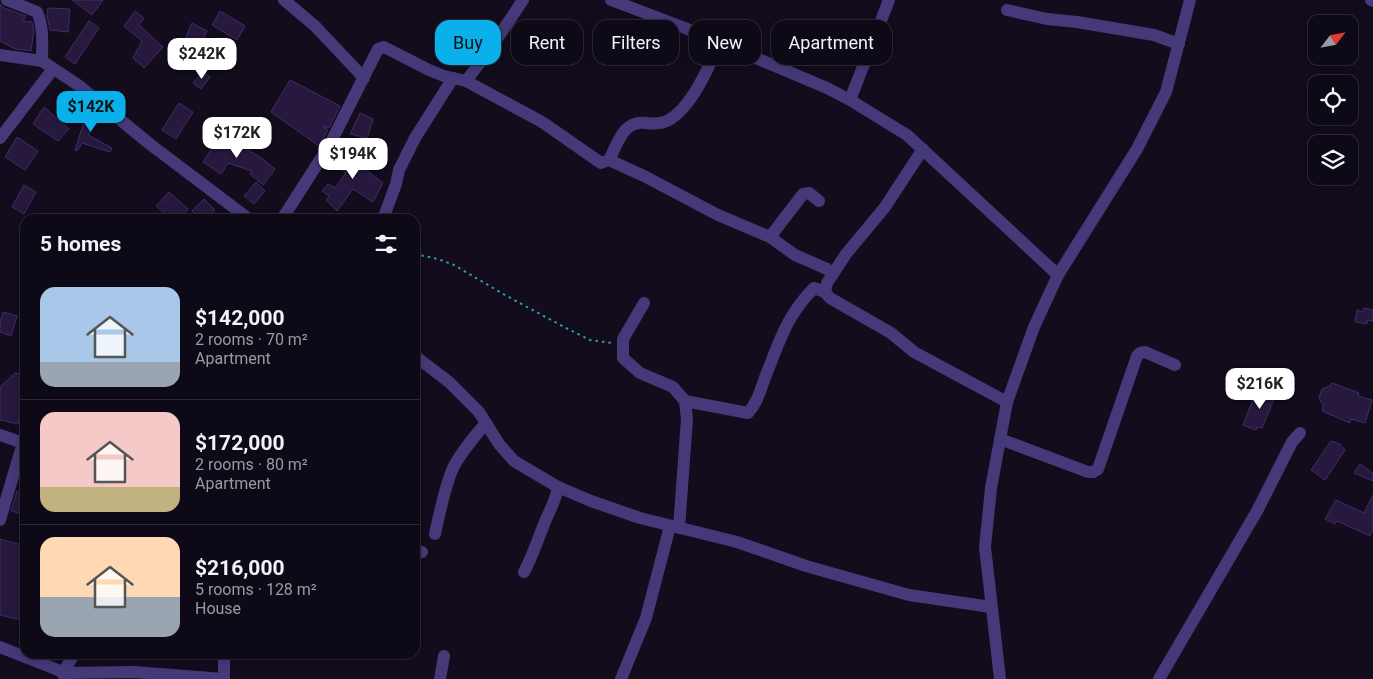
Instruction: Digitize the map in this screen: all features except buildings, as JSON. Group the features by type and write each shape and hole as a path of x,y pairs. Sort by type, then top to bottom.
{"street":[{"path":"7,0 37,12 40,18 42,61"},
{"path":"284,0 315,26 364,78"},
{"path":"385,214 399,170 415,138 460,79 492,48 523,0"},
{"path":"611,0 689,31"},
{"path":"850,100 889,0"},
{"path":"1000,679 985,547 990,488 1007,402 1034,327 1058,275 1137,149 1166,92 1190,0"},
{"path":"1007,10 1047,19 1154,35 1178,44"},
{"path":"285,214 329,146 378,49 384,47 429,70 460,79 542,122 601,163 609,160 626,129 631,124 638,122 663,123 671,119 684,107 696,90 709,65"},
{"path":"0,55 42,61 78,85 151,145 242,214"},
{"path":"761,61 850,100 907,134 1058,275"},
{"path":"0,138 53,69"},
{"path":"825,292 828,283 846,254 885,207 923,149"},
{"path":"609,160 718,215 770,237 795,254 834,274"},
{"path":"770,237 803,194 809,194 819,201"},
{"path":"685,401 748,413 754,407 785,327 799,303 814,288 825,292 830,298 892,333 914,352 1007,402"},
{"path":"621,679 646,618 675,527 687,418 685,401 673,387 640,373 623,358 623,339 644,303"},
{"path":"1000,439 1088,472 1093,472 1098,469 1140,352 1145,352 1175,365"},
{"path":"420,360 449,382 479,412 499,444 514,461 558,487 616,510 737,542 806,566 909,595 992,607"},
{"path":"435,534 444,496 454,468 470,442 486,424"},
{"path":"1159,679 1252,519 1292,442 1300,433"},
{"path":"0,435 20,438"},
{"path":"0,520 20,452"},
{"path":"524,572 556,500 558,487"},
{"path":"0,646 20,654"},
{"path":"440,679 444,656"},
{"path":"31,659 58,670 64,676 134,672 224,679 224,659"},
{"path":"64,676 72,659"}],"path":[{"path":"420,255 438,258 454,265 504,295 590,340 614,344 623,339"}]}
